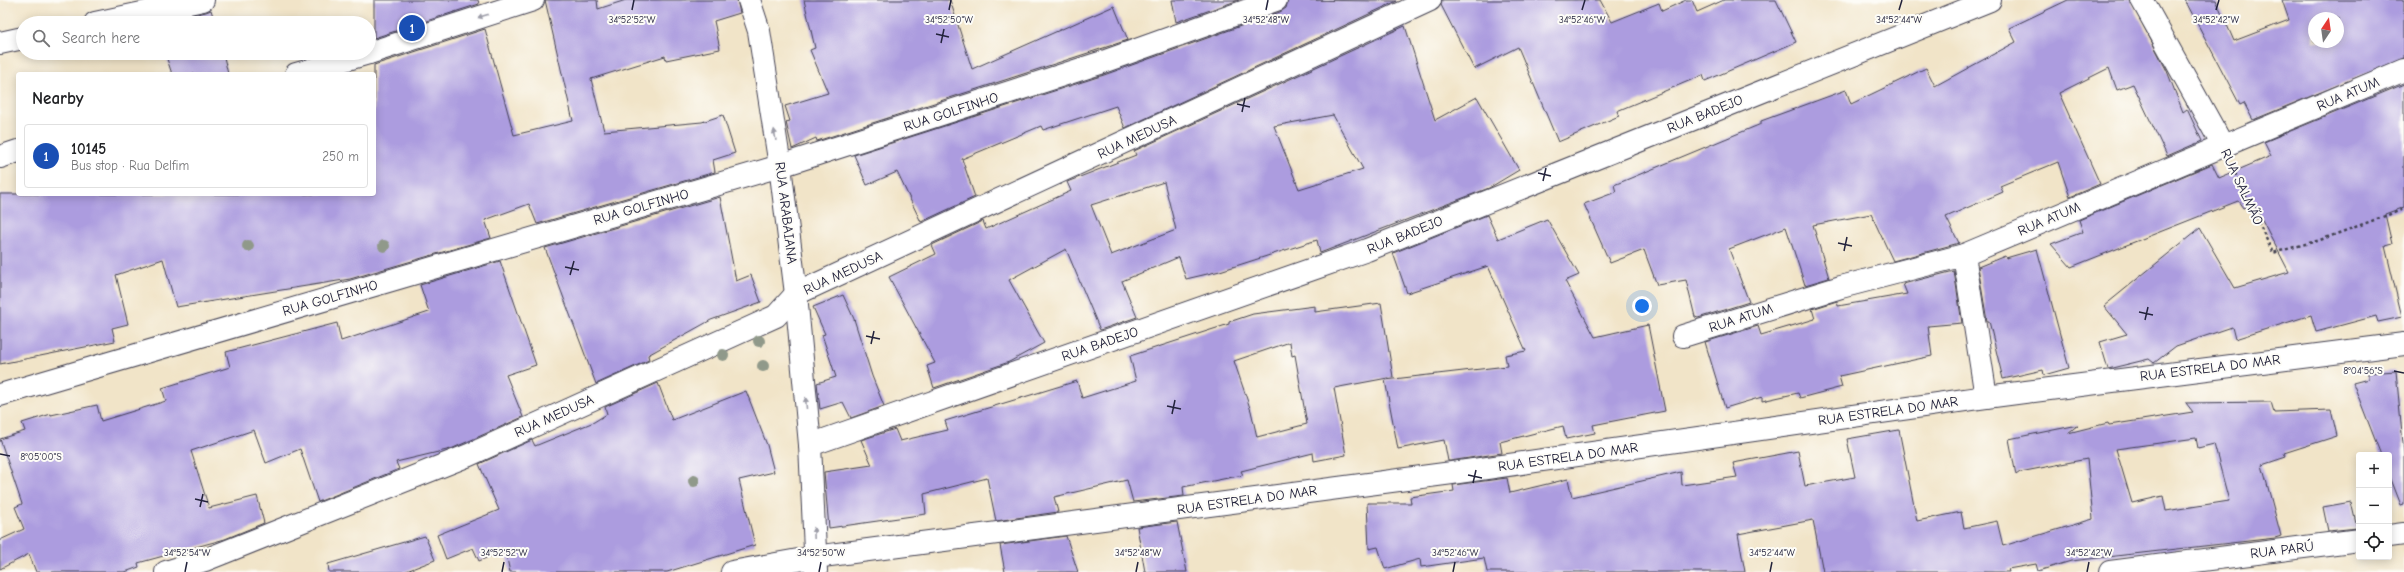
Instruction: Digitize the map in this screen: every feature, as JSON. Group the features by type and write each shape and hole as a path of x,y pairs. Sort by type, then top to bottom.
{"street":[{"path":"128,16 203,0"},
{"path":"376,51 533,0"},
{"name":"RUA ARABAIANA","path":"749,0 759,31 780,166 796,294 810,445 815,565"},
{"name":"RUA GOLFINHO","path":"0,395 780,166 1100,63 1276,0"},
{"name":"RUA MEDUSA","path":"166,572 205,560 469,454 776,316 796,294 1430,0"},
{"name":"RUA BADEJO","path":"810,445 1367,250 1990,0"},
{"name":"RUA SALMÃO","path":"2142,0 2223,146"},
{"path":"0,43 16,40"},
{"path":"303,72 345,60"},
{"name":"RUA ATUM","path":"1683,336 1841,287 1964,255 2404,70"},
{"path":"0,157 16,152"},
{"path":"1964,255 1986,397"},
{"name":"RUA ESTRELA DO MAR","path":"732,572 815,565 1986,397 2404,344"},
{"path":"2392,536 2404,534"},
{"name":"RUA PARÚ","path":"2110,572 2356,540"}],"path":[{"name":"RUA SALMÃO","path":"2223,146 2273,253 2320,240 2404,209"}],"building":[{"path":"374,0 478,0 479,4 376,37 376,16 374,16"},
{"path":"545,0 597,0 598,9 626,0 737,0 740,13 714,21 720,49 666,60 665,56 591,79 604,131 702,122 723,115 735,153 713,160 715,172 537,224 529,204 485,220 491,238 350,279 176,307 163,259 116,275 128,324 112,328 115,341 0,364 0,194 16,194 16,196 376,196 376,72 374,72 374,65 485,29 514,135 573,121"},
{"path":"804,0 950,0 972,69 1114,6 1128,40 817,141 816,138 792,149 786,122 790,121 785,106 828,93 810,50 815,48"},
{"path":"1172,0 1239,0 1176,22"},
{"path":"1288,0 1397,1 1125,128 1116,106 1043,130 1041,126 962,159 975,197 921,222 897,172 867,185 854,155 1104,75 1280,12 1286,8"},
{"path":"1442,0 1600,0 1612,22 1659,3 1662,11 1686,0 1692,0 1697,12 1724,0 1776,0 1796,42 1705,81 1703,75 1617,111 1619,116 1558,142 1518,47 1474,69 1441,5"},
{"path":"2068,0 2130,0 2167,71 2183,112 2187,109 2202,141 2167,156 2133,84 2117,90 2109,68 2059,93 2100,184 2070,197 2058,162 2000,186 2003,192 1946,217 1959,243 1893,261 1871,214 1813,225 1829,278 1805,285 1786,227 1729,249 1749,302 1698,318 1695,317 1686,280 1657,285 1644,250 1610,263 1584,204 1616,192 1614,185 1761,124 1761,121 1846,90 1851,104 1926,68 1935,86 2016,42 2009,28"},
{"path":"2185,0 2216,0 2234,41 2289,20 2282,0 2404,0 2404,58 2253,120 2244,103 2240,105"},
{"path":"211,10 213,16 188,16"},
{"path":"1405,26 1435,120 1477,97 1519,170 1489,188 1320,253 1317,240 1220,271 1186,279 1179,257 1122,281 1137,317 1100,330 1066,249 1009,280 1044,343 1009,362 934,388 927,366 935,363 889,277 936,254 932,245 983,221 986,229 1071,191 1067,182 1136,155 1134,151","holes":["1333,115 1363,169 1299,189 1274,126","1164,182 1176,230 1111,255 1091,205"]},
{"path":"167,60 225,60 228,72 171,72"},
{"path":"2404,84 2404,207 2385,214 2392,244 2385,246 2402,317 2378,322 2376,316 2316,332 2311,315 2235,339 2232,327 2176,346 2154,363 2149,359 2108,369 2100,342 2127,334 2104,306 2200,228 2235,288 2289,272 2254,204 2243,208 2238,201 2071,267 2051,244 2083,232 2079,220 2212,164 2219,178 2271,156 2264,142"},
{"path":"720,197 736,281 751,275 761,302 711,320 648,355 649,360 596,384 545,248"},
{"path":"1487,215 1498,239 1547,219 1579,275 1565,281 1595,337 1648,325 1665,411 1593,425 1595,433 1566,439 1563,426 1500,442 1502,453 1450,461 1448,461 1444,440 1398,449 1385,380 1507,366 1505,355 1526,351 1488,266 1407,293 1393,253"},
{"path":"2037,249 2069,368 2044,375 2043,370 2003,379 1989,321 1987,321 1978,267 2005,256 2006,258"},
{"path":"500,261 536,365 506,375 523,417 451,449 396,462 399,469 318,502 300,449 266,463 254,430 191,451 209,508 257,496 264,523 225,539 138,563 139,567 125,572 36,572 29,554 0,569 0,540 24,529 15,507 22,504 0,439 25,431 22,423 51,414 97,405 101,421 166,401 162,388 230,367 226,352 337,323 341,341 429,312 420,285"},
{"path":"1954,271 1962,323 1928,326 1932,356 1839,376 1842,387 1800,398 1798,393 1762,401 1762,397 1725,408 1705,342 1758,326 1761,335 1815,319 1812,309 1837,301 1838,306 1907,294 1903,284"},
{"path":"843,295 854,319 872,376 884,406 851,418 843,402 820,409 817,383 836,377 822,335 825,334 813,307"},
{"path":"1381,303 1393,377 1334,388 1346,455 1314,461 1313,453 1241,471 1243,475 1183,487 1184,496 1133,502 1127,480 1054,497 1058,512 996,521 987,478 924,494 926,514 829,528 824,472 872,465 861,440 895,429 900,441 948,430 945,421 1077,381 1082,398 1136,381 1130,356 1229,324 1229,322 1253,314 1315,306 1315,312","holes":["1290,342 1292,356 1295,355 1307,424 1257,437 1251,411 1234,361"]},
{"path":"2396,371 2404,454 2404,504 2401,505 2392,482 2392,452 2380,452 2353,383 2368,379 2368,373"},
{"path":"658,383 672,420 746,391 767,445 774,472 739,480 755,545 667,572 510,572 505,550 479,561 473,548 446,559 437,535 499,510 479,464 532,440 535,446 594,422 607,414 605,407"},
{"path":"2271,402 2274,412 2331,410 2337,436 2284,453 2286,457 2262,465 2281,536 2275,538 2071,561 2038,571 2036,564 2008,569 2009,572 1823,572 1813,520 1738,534 1745,572 1487,572 1484,558 1421,567 1420,559 1385,569 1378,547 1369,549 1367,503 1411,503 1410,497 1454,491 1453,485 1507,478 1510,493 1568,479 1572,497 1681,472 1682,485 1737,477 1733,463 1798,451 1805,486 1855,477 1847,439 1899,430 1917,521 1961,512 1964,528 1997,521 2003,546 2093,519 2087,459 2020,472 2016,475 2009,439 2078,425 2068,433 2108,423 2109,425 2193,412 2186,403","holes":["2196,438 2198,448 2214,444 2229,501 2166,511 2163,496 2132,503 2116,449"]},
{"path":"2351,502 2356,528 2328,531 2323,507"},
{"path":"1177,522 1187,572 1145,572 1137,527"},
{"path":"425,536 435,560 404,572 329,572 328,564"},
{"path":"1066,536 1078,572 1005,572 1000,545"}],"place":[{"name":"10145","path":"412,28"}]}
